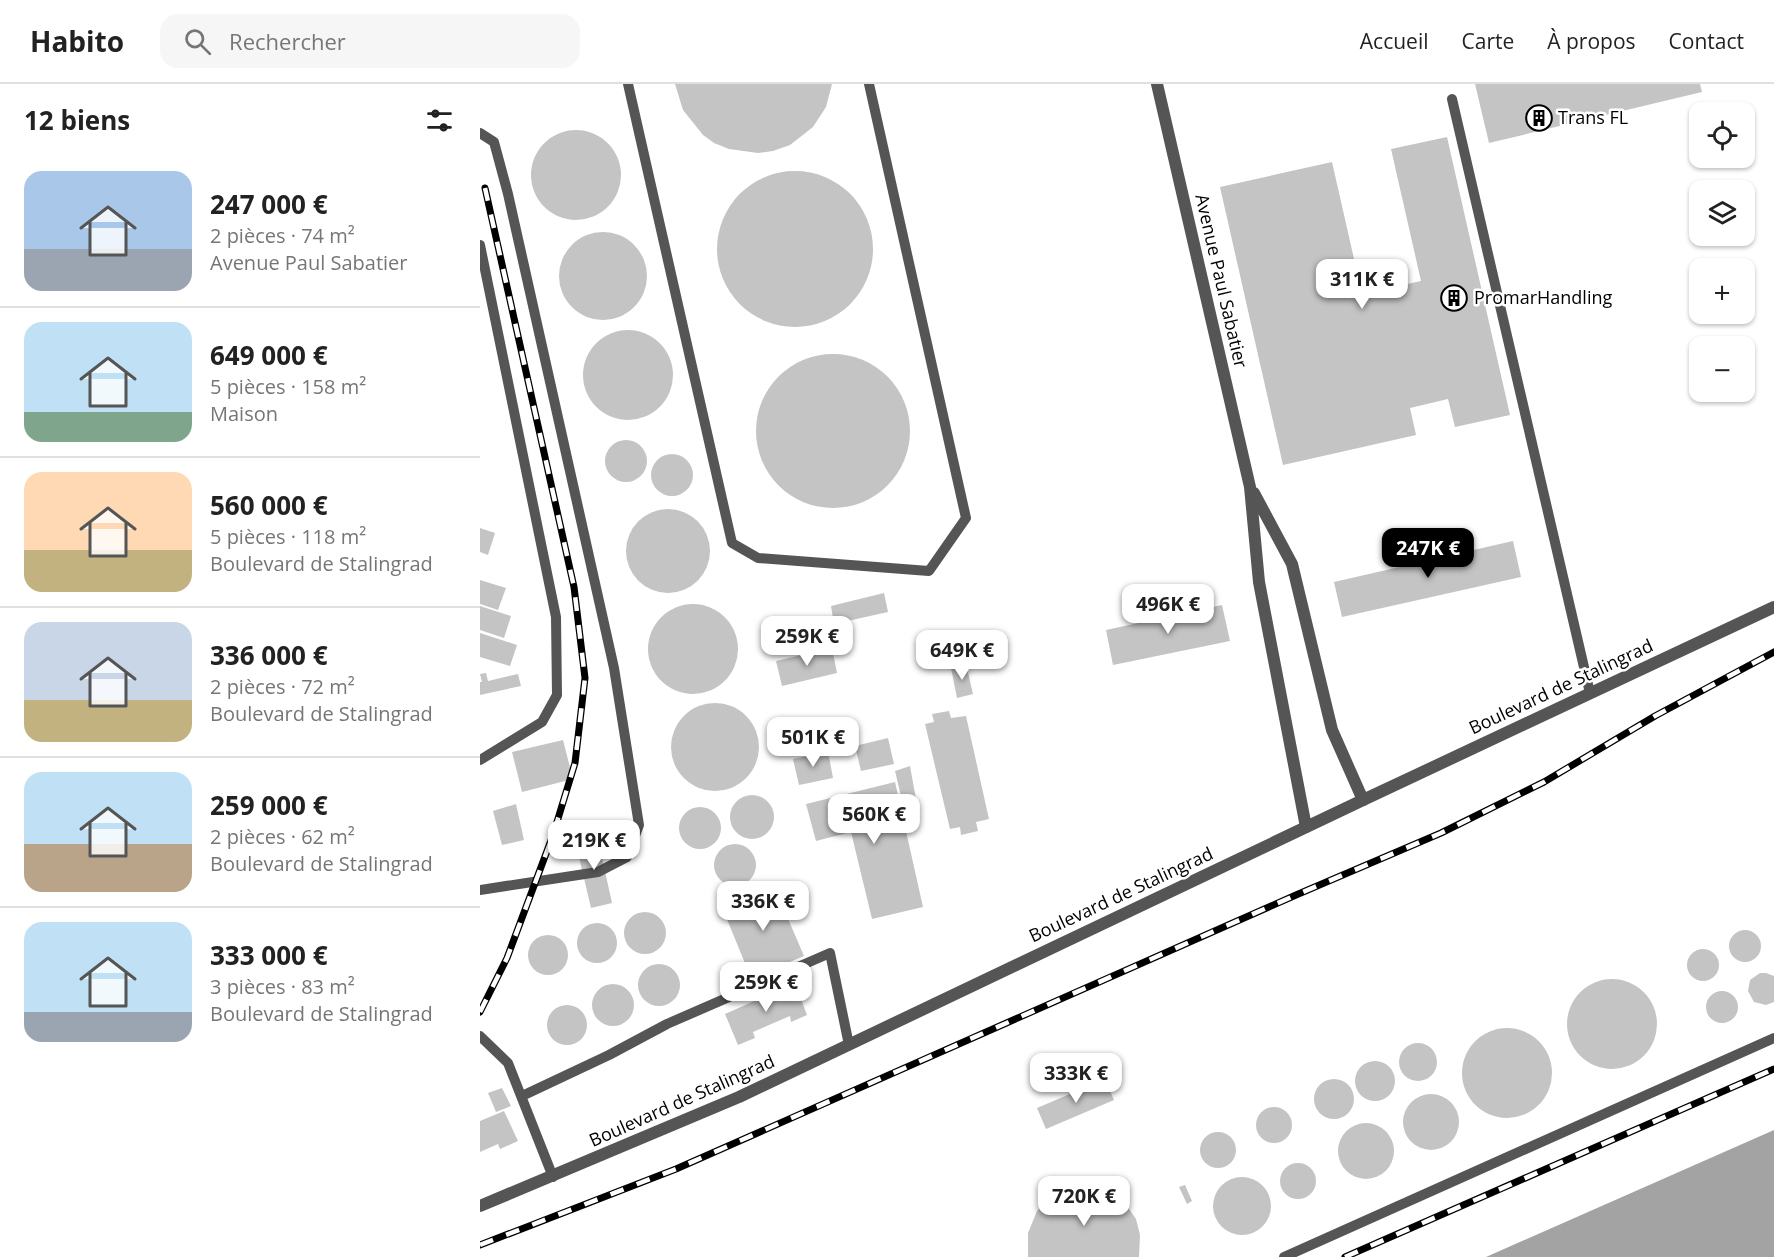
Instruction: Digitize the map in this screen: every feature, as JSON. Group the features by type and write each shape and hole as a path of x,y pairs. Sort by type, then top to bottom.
{"street":[{"name":"Avenue Paul Sabatier","path":"1157,84 1250,487 1258,582 1306,827"},
{"name":"Avenue Paul Sabatier","path":"1250,487 1292,564 1332,730 1363,800"},
{"name":"Boulevard de Stalingrad","path":"480,1206 740,1097 1774,607"}],"lane":[{"path":"628,84 732,543 758,558 929,571 966,518 869,84"},
{"path":"1452,99 1590,693"},
{"path":"480,133 494,142 508,194 614,668 639,825 627,857 598,872 480,890"},
{"path":"480,245 556,617 557,695 542,722 480,760"},
{"path":"522,1096 609,1055 667,1024 830,953 849,1045"},
{"path":"480,1036 508,1063 552,1177"},
{"path":"1284,1257 1774,1038"}],"shaded area":[{"path":"1774,1130 1774,1257 1486,1257"}],"building":[{"path":"675,84 832,84 826,107 813,127 790,145 758,153 729,149 714,143 703,135 683,110"},
{"name":"Trans FL","path":"1475,84 1700,84 1702,92 1489,143"},
{"path":"576,130 593,134 608,143 617,158 621,175 617,192 608,207 593,216 576,220 559,216 544,207 535,192 531,175 535,158 544,143 559,134"},
{"path":"1447,137 1510,415 1455,427 1448,399 1410,408 1416,435 1283,465 1220,187 1332,162 1362,294 1421,281 1391,149"},
{"path":"795,171 825,177 850,194 867,219 873,249 867,279 850,304 825,321 795,327 765,321 740,304 723,279 717,249 723,219 740,194 765,177"},
{"path":"603,232 620,236 634,245 643,259 647,276 643,293 634,307 620,316 603,320 586,316 572,307 563,293 559,276 563,259 572,245 586,236"},
{"path":"628,330 645,334 660,343 669,358 673,375 669,392 660,407 645,416 628,420 611,416 596,407 587,392 583,375 587,358 596,343 611,334"},
{"path":"833,354 862,360 876,367 887,377 897,388 904,402 910,431 904,460 897,474 887,485 876,495 862,502 833,508 804,502 790,495 779,485 769,474 762,460 756,431 762,402 769,388 779,377 790,367 804,360"},
{"path":"626,440 634,441 641,446 646,453 646,469 641,476 634,481 626,482 618,481 611,476 606,469 605,461 606,453 611,446 618,441"},
{"path":"672,454 680,455 687,460 692,467 692,483 687,490 680,495 672,496 664,495 657,490 652,483 651,475 652,467 657,460 664,455"},
{"path":"660,509 676,509 692,516 703,527 710,543 707,567 698,581 676,593 660,593 644,586 633,575 626,559 626,543 633,527 644,516"},
{"path":"480,528 495,533 488,555 480,552"},
{"path":"1513,541 1521,577 1342,617 1334,582"},
{"path":"480,580 506,588 498,610 480,604"},
{"path":"884,593 888,612 834,624 831,606"},
{"path":"693,604 710,607 725,617 735,632 738,649 735,666 725,681 710,691 693,694 676,691 661,681 651,666 648,649 651,632 661,617 676,607"},
{"path":"1222,605 1230,641 1113,665 1106,630"},
{"path":"480,606 511,616 504,638 480,630"},
{"path":"480,633 517,645 510,666 480,657"},
{"path":"832,648 837,673 782,686 776,661"},
{"path":"966,664 973,694 957,698 951,668"},
{"path":"486,673 488,681 518,674 521,686 480,695 480,682 482,682 480,674"},
{"path":"706,703 724,703 740,710 752,722 759,738 759,756 752,772 740,784 724,791 706,791 690,784 678,772 671,756 671,738 678,722 690,710"},
{"path":"949,711 951,718 966,716 989,819 976,822 978,831 961,835 960,827 950,829 925,724 934,722 932,714"},
{"path":"888,738 894,764 861,771 855,746"},
{"path":"563,740 573,779 522,792 512,752"},
{"path":"828,752 833,778 799,785 793,759"},
{"path":"910,766 918,810 905,813 895,771"},
{"path":"895,782 923,907 872,919 851,832 816,841 806,804"},
{"path":"752,795 761,796 768,801 773,808 773,826 768,833 761,838 752,839 743,838 736,833 731,826 730,817 731,808 736,801 743,796"},
{"path":"516,804 524,840 502,845 493,811"},
{"path":"700,807 708,808 715,813 720,820 720,836 715,843 708,848 700,849 692,848 685,843 680,836 679,828 680,820 685,813 692,808"},
{"path":"597,835 612,903 591,908 575,840"},
{"path":"735,844 743,845 750,850 755,857 755,873 750,880 743,885 735,886 727,885 720,880 715,873 714,865 715,857 720,850 727,845"},
{"path":"774,886 804,956 751,978 722,907"},
{"path":"645,912 660,918 666,933 660,948 645,954 630,948 624,933 630,918"},
{"path":"597,923 605,924 611,929 616,935 616,951 611,957 605,962 597,963 589,962 583,957 578,951 577,943 578,935 583,929 589,924"},
{"path":"1745,930 1756,935 1761,946 1756,957 1745,962 1734,957 1729,946 1734,935"},
{"path":"548,935 562,941 568,955 562,969 548,975 534,969 528,955 534,941"},
{"path":"1703,949 1714,954 1719,965 1714,976 1703,981 1692,976 1687,965 1692,954"},
{"path":"659,964 674,970 680,985 674,1000 659,1006 644,1000 638,985 644,970"},
{"path":"1760,973 1774,976 1774,1002 1766,1005 1754,1002 1748,991 1750,980"},
{"path":"1612,979 1629,983 1644,992 1653,1007 1657,1024 1653,1041 1644,1056 1629,1065 1612,1069 1595,1065 1580,1056 1571,1041 1567,1024 1571,1007 1580,992 1595,983"},
{"path":"795,983 807,1015 791,1022 790,1016 753,1032 755,1038 738,1045 725,1014"},
{"path":"613,984 628,990 634,1005 628,1020 613,1026 598,1020 592,1005 598,990"},
{"path":"1722,991 1733,996 1738,1007 1733,1018 1722,1023 1711,1018 1706,1007 1711,996"},
{"path":"567,1005 575,1006 581,1011 586,1017 586,1033 581,1039 575,1044 567,1045 559,1044 553,1039 548,1033 547,1025 548,1017 553,1011 559,1006"},
{"path":"1507,1028 1524,1032 1539,1041 1548,1056 1552,1073 1548,1090 1539,1105 1524,1114 1507,1118 1490,1114 1475,1105 1466,1090 1462,1073 1466,1056 1475,1041 1490,1032"},
{"path":"1418,1043 1432,1048 1437,1062 1432,1076 1418,1081 1404,1076 1399,1062 1404,1048"},
{"path":"1375,1061 1389,1067 1395,1081 1389,1095 1375,1101 1361,1095 1355,1081 1361,1067"},
{"path":"1105,1079 1114,1100 1046,1129 1037,1108"},
{"path":"1334,1079 1348,1085 1354,1099 1348,1113 1334,1119 1320,1113 1314,1099 1320,1085"},
{"path":"502,1088 511,1106 496,1112 488,1093"},
{"path":"1425,1094 1437,1094 1447,1098 1455,1106 1459,1122 1455,1138 1447,1146 1437,1150 1425,1150 1415,1146 1407,1138 1403,1128 1403,1116 1407,1106 1415,1098"},
{"path":"1274,1107 1287,1112 1292,1125 1287,1138 1274,1143 1261,1138 1256,1125 1261,1112"},
{"path":"504,1111 518,1141 500,1149 498,1144 480,1152 480,1121"},
{"path":"1360,1123 1372,1123 1382,1127 1390,1135 1394,1151 1390,1167 1382,1175 1372,1179 1360,1179 1350,1175 1342,1167 1338,1157 1338,1145 1342,1135 1350,1127"},
{"path":"1218,1132 1231,1137 1236,1150 1231,1163 1218,1168 1205,1163 1200,1150 1205,1137"},
{"path":"1298,1163 1311,1168 1316,1181 1311,1194 1298,1199 1285,1194 1280,1181 1285,1168"},
{"path":"1242,1177 1253,1179 1266,1190 1271,1206 1269,1217 1258,1230 1242,1235 1231,1233 1218,1222 1213,1206 1215,1195 1226,1182"},
{"path":"1185,1185 1192,1201 1187,1204 1179,1187"},
{"path":"1077,1187 1101,1189 1115,1196 1127,1206 1136,1219 1140,1235 1139,1257 1028,1257 1028,1233 1037,1211 1054,1195"}],"railway":[{"path":"480,1012 507,958 553,835 575,763 585,678 574,587 485,188"},
{"path":"480,1245 676,1169 1441,833 1544,782 1655,716 1774,652"},
{"path":"1345,1257 1774,1069"}],"place":[{"name":"Trans FL","path":"1539,118"},
{"name":"PromarHandling","path":"1454,298"}]}
